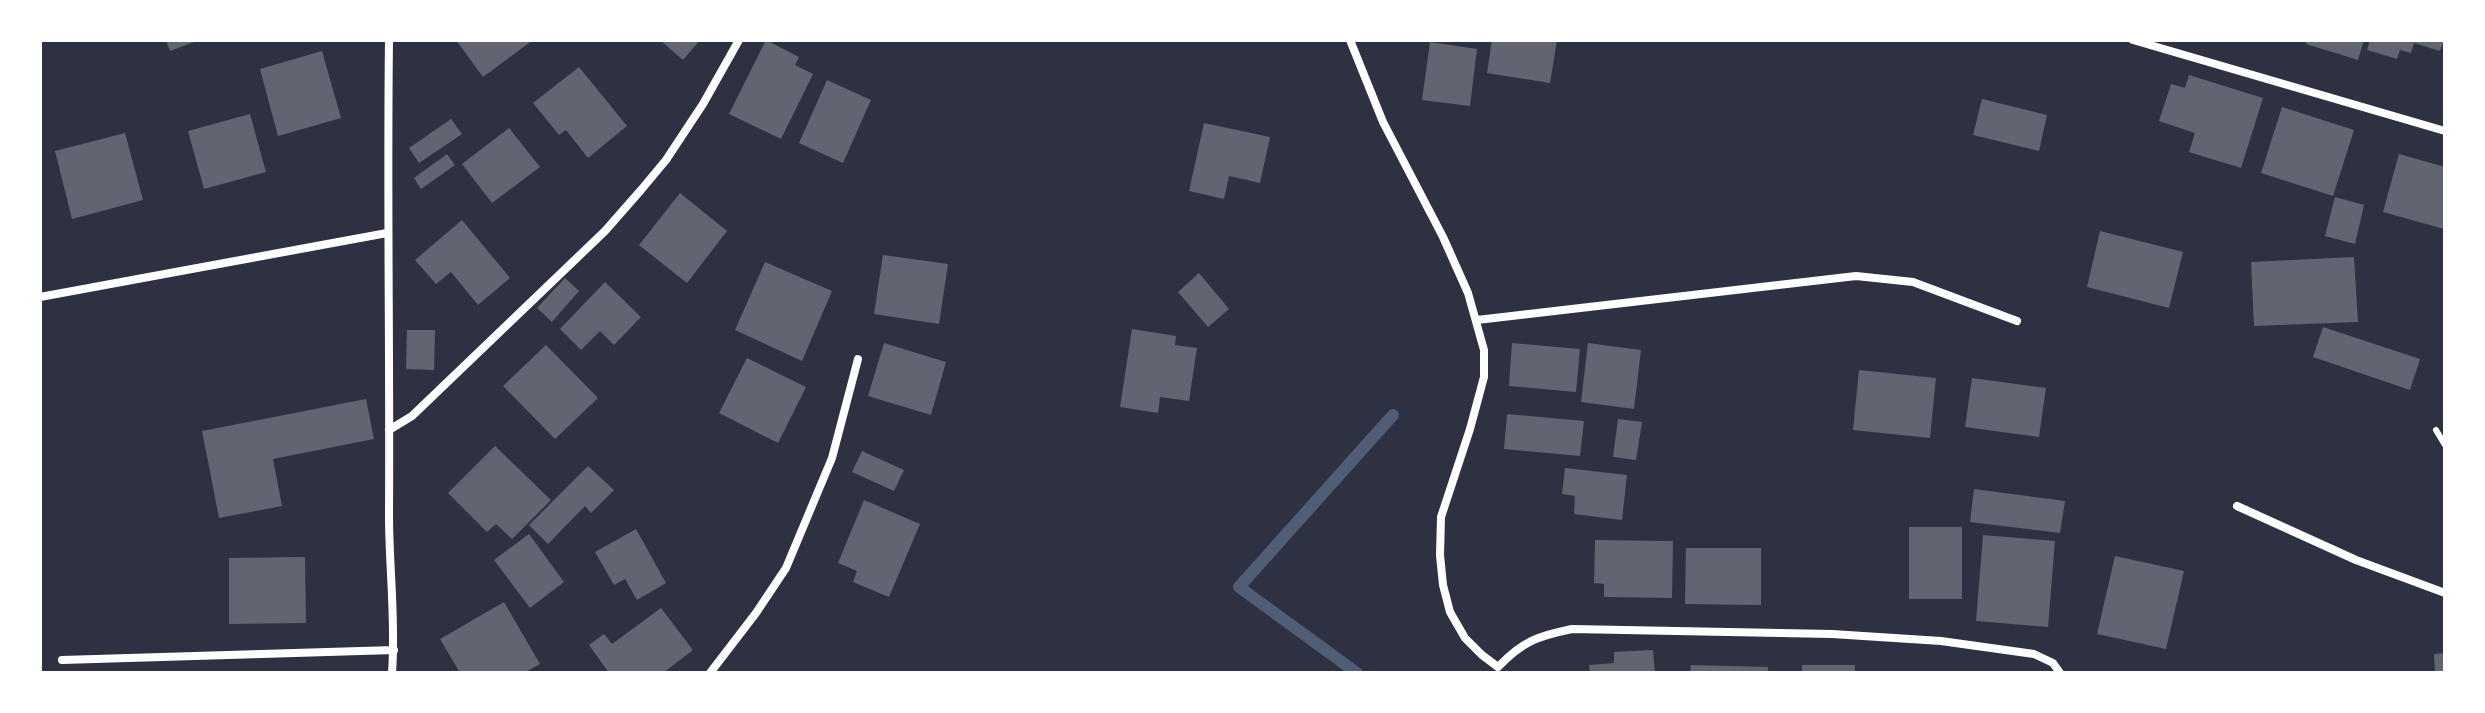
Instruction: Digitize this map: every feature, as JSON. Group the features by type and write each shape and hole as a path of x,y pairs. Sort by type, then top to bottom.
{"street":[{"path":"389,40 387,233 392,673"},
{"path":"389,430 412,416 605,231 666,160 703,104 739,40"},
{"path":"1350,40 1383,122 1443,237 1477,320 1484,350 1484,377 1441,517 1440,555 1450,612 1465,638 1498,670 1516,648 1543,635 1572,629 1832,634 1941,641 2034,654 2053,663 2060,673"},
{"path":"2133,40 2445,131"},
{"path":"40,297 387,233"},
{"path":"1477,320 1856,276 1913,282 2017,321"},
{"path":"710,673 786,568 832,458 858,359"},
{"path":"2237,506 2356,560 2445,593"},
{"path":"62,660 394,650"}],"lane":[{"path":"2436,430 2445,445"}],"building":[{"path":"166,40 199,40 170,51"},
{"path":"456,40 533,40 483,77"},
{"path":"660,40 700,40 683,60"},
{"path":"766,40 799,57 795,65 813,74 781,139 729,114"},
{"path":"1492,40 1557,40 1550,83 1487,73"},
{"path":"2307,40 2364,40 2358,60 2306,44"},
{"path":"2370,40 2444,40 2440,51 2414,43 2411,53 2400,50 2397,59 2367,50"},
{"path":"1430,42 1477,49 1470,106 1422,100"},
{"path":"322,51 341,118 278,136 260,69"},
{"path":"579,67 627,126 588,158 566,130 559,135 533,103"},
{"path":"2189,75 2263,98 2241,168 2189,152 2195,133 2159,121 2171,84 2185,88"},
{"path":"827,80 871,100 843,163 799,143"},
{"path":"1982,99 2047,115 2039,151 1973,135"},
{"path":"2282,107 2354,130 2333,196 2261,173"},
{"path":"250,114 266,172 204,189 188,131"},
{"path":"451,119 462,134 419,163 409,148"},
{"path":"1204,123 1270,137 1260,183 1229,176 1224,199 1189,191"},
{"path":"509,128 540,167 492,203 462,164"},
{"path":"125,133 143,200 72,219 55,151"},
{"path":"447,154 455,165 421,189 414,178"},
{"path":"2399,154 2445,167 2444,229 2383,212"},
{"path":"680,193 727,231 687,283 639,245"},
{"path":"2335,197 2364,205 2355,244 2325,236"},
{"path":"462,220 510,278 478,305 451,272 436,284 415,260"},
{"path":"2100,231 2183,252 2169,308 2087,287"},
{"path":"883,255 948,264 939,324 874,314"},
{"path":"2354,257 2358,322 2254,326 2251,262"},
{"path":"765,262 832,291 802,361 735,330"},
{"path":"1199,273 1229,309 1208,327 1178,292"},
{"path":"565,278 579,291 552,322 537,308"},
{"path":"605,282 641,317 614,345 600,331 581,350 560,329"},
{"path":"2323,327 2420,359 2410,390 2313,357"},
{"path":"1132,329 1176,336 1175,345 1197,348 1189,401 1160,397 1158,413 1120,407"},
{"path":"407,330 435,330 434,370 406,369"},
{"path":"884,343 946,362 931,415 868,396"},
{"path":"1512,343 1580,349 1576,392 1509,386"},
{"path":"1588,343 1641,350 1634,409 1581,402"},
{"path":"546,345 598,398 555,439 503,386"},
{"path":"747,358 806,387 778,443 719,413"},
{"path":"1859,370 1936,378 1930,438 1853,430"},
{"path":"1972,378 2046,388 2039,437 1965,427"},
{"path":"366,399 374,439 273,459 282,506 219,518 202,431"},
{"path":"1507,414 1584,421 1580,456 1504,449"},
{"path":"1618,419 1642,422 1636,460 1613,457"},
{"path":"495,446 551,500 512,539 496,524 487,532 448,493"},
{"path":"862,451 904,470 894,491 852,472"},
{"path":"588,466 614,490 591,513 585,506 548,544 529,525"},
{"path":"1565,468 1627,475 1622,520 1574,514 1575,496 1562,494"},
{"path":"1974,489 2065,501 2060,533 1970,522"},
{"path":"864,500 920,524 889,597 853,582 857,571 838,563"},
{"path":"1909,527 1962,527 1962,599 1909,599"},
{"path":"636,529 666,583 637,600 625,579 614,585 595,552"},
{"path":"529,534 564,582 530,608 494,560"},
{"path":"1983,535 2055,541 2048,627 1976,621"},
{"path":"1595,540 1673,541 1672,598 1604,597 1604,584 1594,583"},
{"path":"1686,548 1761,548 1761,605 1685,604"},
{"path":"2115,556 2184,571 2166,649 2097,634"},
{"path":"305,557 306,623 229,624 229,558"},
{"path":"504,602 540,664 524,673 460,673 440,639"},
{"path":"661,608 693,650 663,673 609,673 589,645 604,634 612,644"},
{"path":"1653,650 1655,673 1590,673 1589,665 1614,663 1614,652"},
{"path":"2445,653 2445,673 2435,673 2434,654"},
{"path":"1691,665 1768,667 1768,673 1690,673"},
{"path":"1802,665 1855,665 1855,673 1802,673"}],"waterway":[{"path":"1357,673 1239,587 1393,415"}]}
